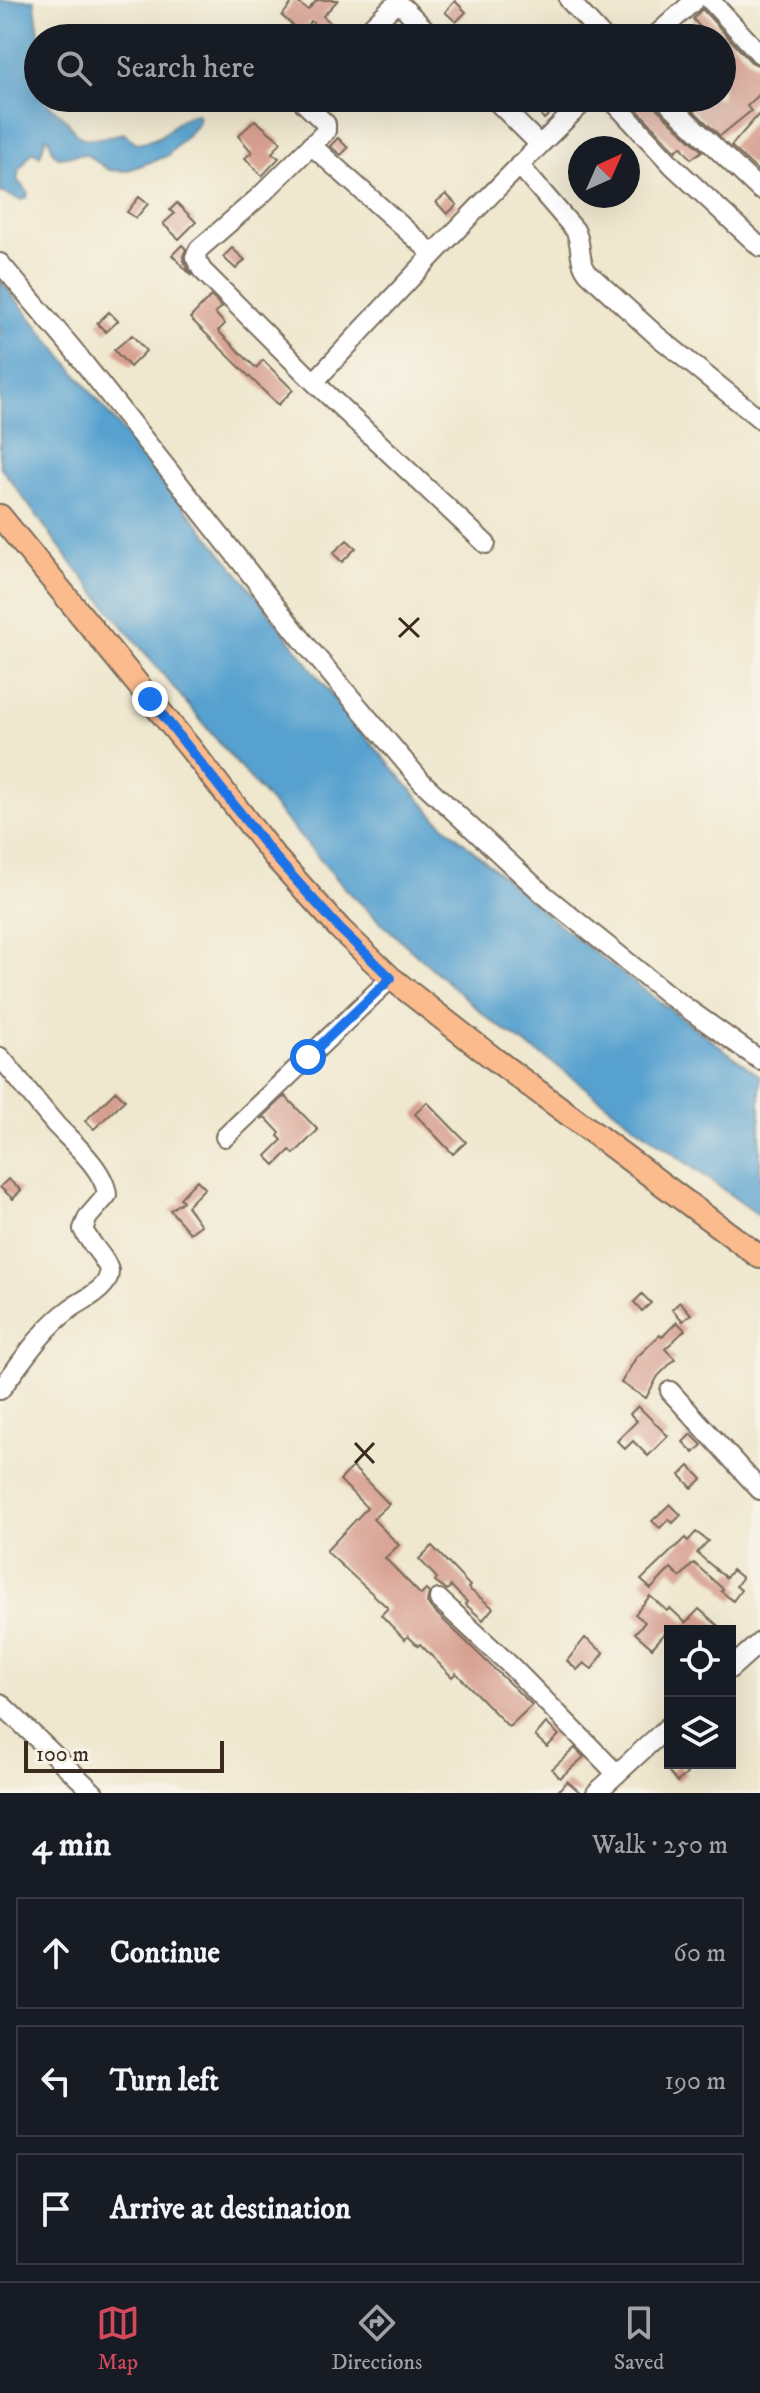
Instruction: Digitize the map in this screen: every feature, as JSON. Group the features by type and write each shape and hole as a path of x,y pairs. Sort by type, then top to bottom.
{"main road":[{"path":"3,525 190,748 275,857 340,929 391,978 493,1058 760,1257"}],"street":[{"path":"569,0 591,24"},
{"path":"668,24 695,0"},
{"path":"710,0 732,24"},
{"path":"374,24 397,5 420,24"},
{"path":"736,28 760,54"},
{"path":"313,112 326,124 326,131 260,196 199,249 195,257 202,270 314,382 486,544"},
{"path":"507,112 540,145"},
{"path":"314,382 433,254 574,112"},
{"path":"623,112 673,166 760,247"},
{"path":"678,112 760,190"},
{"path":"311,145 433,254"},
{"path":"519,165 575,230 579,238 581,265 588,273 656,335 760,419"},
{"path":"0,263 72,348 308,647 422,782 542,893 671,997 760,1060"},
{"path":"225,1137 391,978"},
{"path":"0,1057 56,1125 77,1145 107,1186 107,1195 88,1217 83,1229 109,1272 107,1281 99,1289 61,1315 0,1390"},
{"path":"670,1391 760,1490"},
{"path":"439,1599 511,1666 617,1774"},
{"path":"736,1664 760,1642"},
{"path":"0,1703 94,1793"},
{"path":"596,1793 664,1731"}],"water":[{"path":"0,0 34,0 38,24 24,24 24,112 57,112 83,138 123,133 137,143 157,138 190,115 197,114 199,119 197,125 167,156 126,171 109,170 85,154 58,157 46,137 40,156 31,153 20,169 17,180 28,193 26,198 21,200 0,192"},
{"path":"0,280 256,595 346,714 436,818 547,915 760,1076 760,1216 556,1065 491,1021 377,919 345,888 226,751 76,569 0,466"}],"building":[{"path":"294,0 308,10 317,0 338,0 323,16 332,24 314,24 311,21 308,24 292,24 282,16"},
{"path":"455,1 466,12 456,22 445,12"},
{"path":"702,9 716,24 697,24 693,19"},
{"path":"736,46 751,62 760,66 760,94 747,106 751,111 720,136 695,112 736,112"},
{"path":"538,112 552,112 544,119"},
{"path":"639,112 660,112 702,151 691,159 681,146 676,151"},
{"path":"760,113 760,173 731,146"},
{"path":"255,120 281,142 272,153 279,158 262,176 245,158 252,152 238,136"},
{"path":"338,138 348,148 341,155 330,146"},
{"path":"446,194 457,205 447,214 436,202"},
{"path":"139,197 148,204 136,218 127,212"},
{"path":"177,203 196,222 179,239 163,224 174,214 170,210"},
{"path":"182,245 186,249 184,262 192,276 172,255"},
{"path":"232,248 245,260 236,269 223,257"},
{"path":"211,296 222,307 215,313 225,324 218,331 256,368 263,360 293,390 278,405 190,318"},
{"path":"109,312 118,321 106,332 97,323"},
{"path":"132,335 146,351 130,367 114,350"},
{"path":"347,540 356,548 342,562 333,553"},
{"path":"116,1091 125,1100 94,1129 85,1121"},
{"path":"285,1096 318,1130 294,1154 290,1150 275,1165 266,1156 282,1140 278,1136 280,1133 265,1117 261,1119"},
{"path":"427,1102 466,1142 453,1154 415,1114"},
{"path":"8,1179 21,1190 13,1199 0,1187"},
{"path":"197,1180 205,1188 187,1206 201,1225 190,1233 170,1210 183,1201 180,1198"},
{"path":"642,1294 651,1303 642,1311 634,1302"},
{"path":"680,1302 691,1314 683,1321 672,1309"},
{"path":"677,1322 685,1330 665,1349 675,1359 658,1376 646,1398 621,1383 636,1358"},
{"path":"638,1406 668,1436 648,1456 633,1441 625,1449 617,1441 637,1421 630,1414"},
{"path":"691,1434 702,1445 694,1453 683,1442"},
{"path":"689,1466 702,1479 692,1488 680,1475"},
{"path":"353,1467 389,1504 373,1519 399,1545 385,1558 421,1595 426,1590 429,1593 427,1602 431,1608 532,1705 509,1727 456,1673 452,1677 420,1644 418,1646 408,1636 405,1640 381,1615 388,1608 326,1551 367,1508 340,1480"},
{"path":"670,1504 681,1515 673,1523 669,1519 660,1528 652,1521"},
{"path":"696,1532 708,1541 697,1553 726,1578 732,1570 742,1578 736,1586 741,1590 733,1601 694,1563 680,1577 671,1568 651,1589 641,1580 685,1538 688,1541"},
{"path":"432,1546 470,1586 468,1588 493,1608 483,1620 451,1586 447,1590 435,1581 437,1578 419,1559"},
{"path":"650,1596 667,1611 670,1608 686,1623 699,1609 717,1625 664,1625 664,1634 652,1648 635,1633 645,1622 635,1614"},
{"path":"585,1638 604,1653 592,1669 584,1663 577,1670 567,1661"},
{"path":"546,1723 559,1735 547,1747 535,1736"},
{"path":"575,1748 584,1757 560,1778 552,1769"},
{"path":"682,1769 687,1774 677,1782 669,1772"},
{"path":"567,1781 581,1793 556,1793"}],"route":[{"path":"150,699 275,857 340,929 391,978 308,1057"}]}
